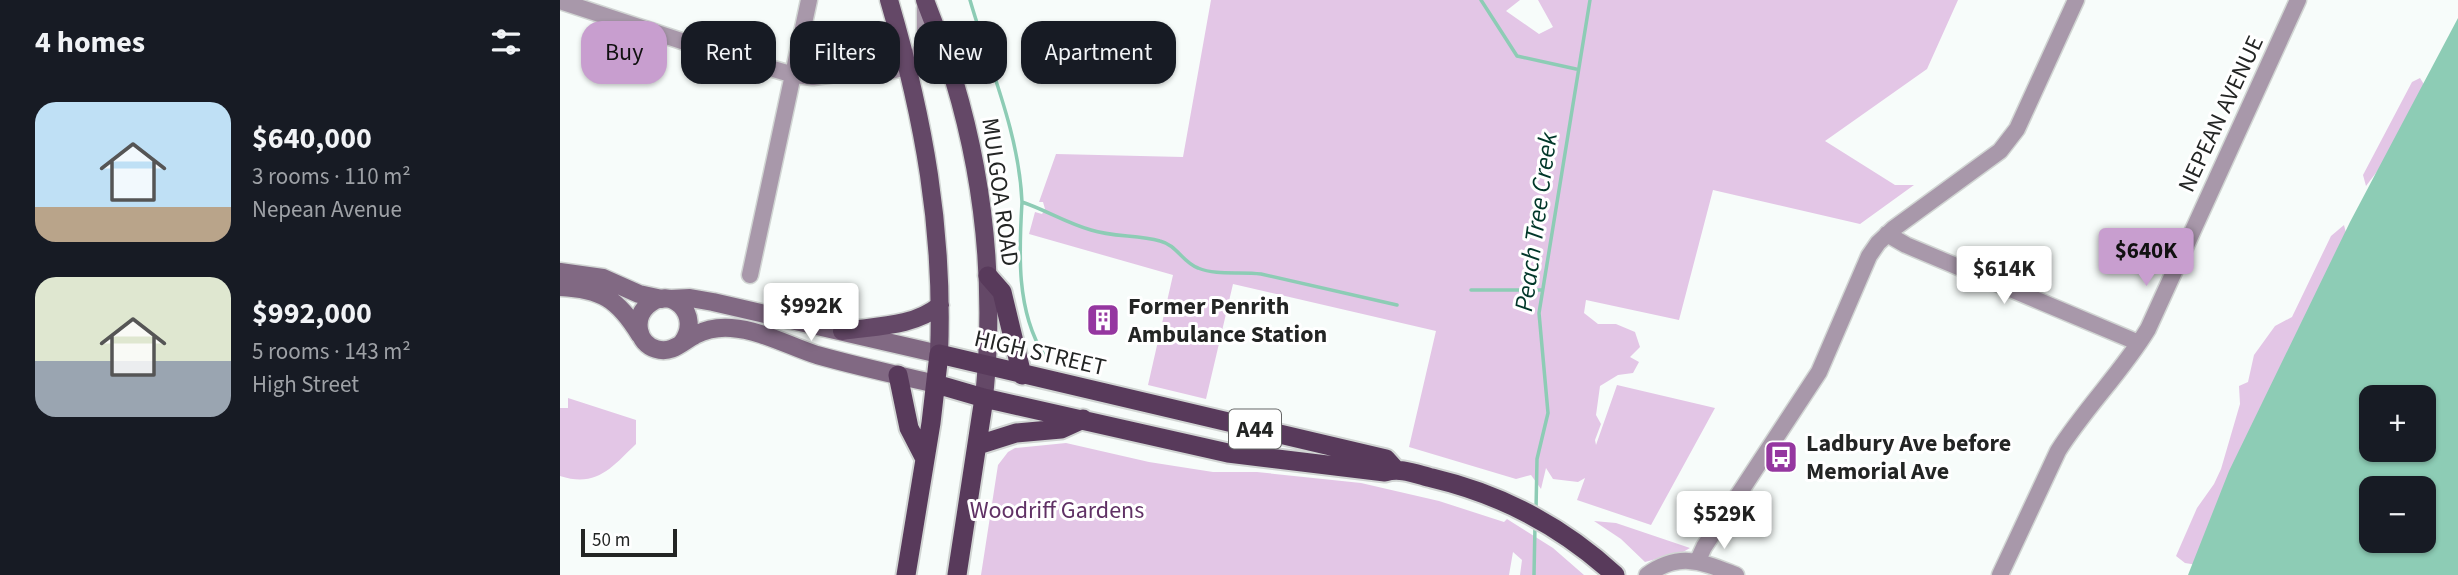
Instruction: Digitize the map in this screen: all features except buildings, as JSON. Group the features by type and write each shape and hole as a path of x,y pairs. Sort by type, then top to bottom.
{"highway":[{"path":"988,276 1002,292 1022,374"},
{"path":"906,575 939,354"},
{"name":"HIGH STREET","path":"939,354 1386,459 1395,469"},
{"path":"898,374 909,428 925,459"},
{"name":"HIGH STREET","path":"936,384 984,398 1253,458 1385,472 1395,469 1464,486 1523,510 1580,546 1615,575"},
{"path":"957,575 984,398"},
{"path":"978,445 1016,433 1061,429 1083,419"}],"main road":[{"path":"889,0 895,21"},
{"name":"MULGOA ROAD","path":"925,1 954,77 968,133 983,217 988,276 984,398"},
{"path":"900,39 923,139 935,208 939,245 939,354"},
{"name":"HIGH STREET","path":"560,272 603,278 639,294 713,302 939,354"},
{"path":"560,287 596,291 610,298 620,305 640,335 646,343 658,349 671,349 682,343 690,329 688,314 683,307 666,299 649,303 638,321 640,335"},
{"path":"842,331 918,319 940,306"},
{"name":"HIGH STREET","path":"682,343 696,334 730,328 817,354 936,384"}],"street":[{"path":"805,21 809,0"},
{"path":"1675,575 1698,561 1703,547 1819,372 1869,256 1878,243 2000,151 2011,139 2076,0"},
{"name":"NEPEAN AVENUE","path":"2000,575 2058,451 2139,344 2298,0"},
{"path":"560,1 790,74"},
{"path":"900,68 917,58 925,41 925,1"},
{"path":"750,275 792,84"},
{"path":"1887,234 1906,245 2139,344"},
{"path":"1647,575 1671,562 1698,561 1736,575"}],"green space":[{"path":"1211,0 1520,0 1506,11 1539,34 1553,27 1538,0 1958,0 1927,69 1825,141 1895,185 1914,185 1860,224 1713,190 1679,320 1586,300 1584,313 1598,324 1616,324 1635,332 1640,347 1630,357 1639,362 1633,373 1618,375 1600,386 1596,415 1601,424 1595,440 1596,445 1617,385 1715,408 1651,525 1577,500 1585,478 1578,482 1553,479 1546,468 1541,489 1531,475 1516,479 1409,447 1436,331 1233,284 1206,399 1148,385 1173,275 1029,234 1035,212 1042,214 1045,209 1043,202 1039,202 1056,154 1183,157"},
{"path":"2420,78 2425,86 2385,161 2366,186 2363,175 2412,82"},
{"path":"2344,225 2347,237 2197,565 2185,563 2176,556 2197,508 2221,469 2240,404 2239,386 2248,382 2254,355 2275,326 2292,317 2331,236"},
{"path":"568,398 636,420 636,444 611,467 594,477 573,479 560,476 560,408 568,408"},
{"name":"Woodriff Gardens","path":"1066,443 1149,462 1213,472 1257,472 1361,483 1439,501 1504,522 1507,519 1553,548 1584,575 1520,575 1522,560 1513,552 1509,575 981,575 998,465 1008,452 1015,448"},
{"path":"1594,521 1616,523 1690,548 1645,562 1621,539"}],"shaded area":[{"path":"2458,18 2458,575 2188,575 2229,471 2350,222"}],"waterway":[{"path":"970,0 1009,125 1020,176 1022,202 1091,230 1166,243 1192,265 1205,270 1261,274 1397,305"},
{"path":"1481,0 1517,56 1576,69"},
{"name":"Peach Tree Creek","path":"1536,510 1537,459 1548,413 1539,313 1590,0"},
{"path":"1022,202 1021,281 1028,320 1044,355"},
{"path":"1471,290 1542,290"},
{"name":"Peach Tree Creek","path":"1534,575 1535,525"}],"place":[{"name":"Former Penrith Ambulance Station","path":"1103,320"},
{"name":"Ladbury Ave before Memorial Ave","path":"1781,457"}]}
